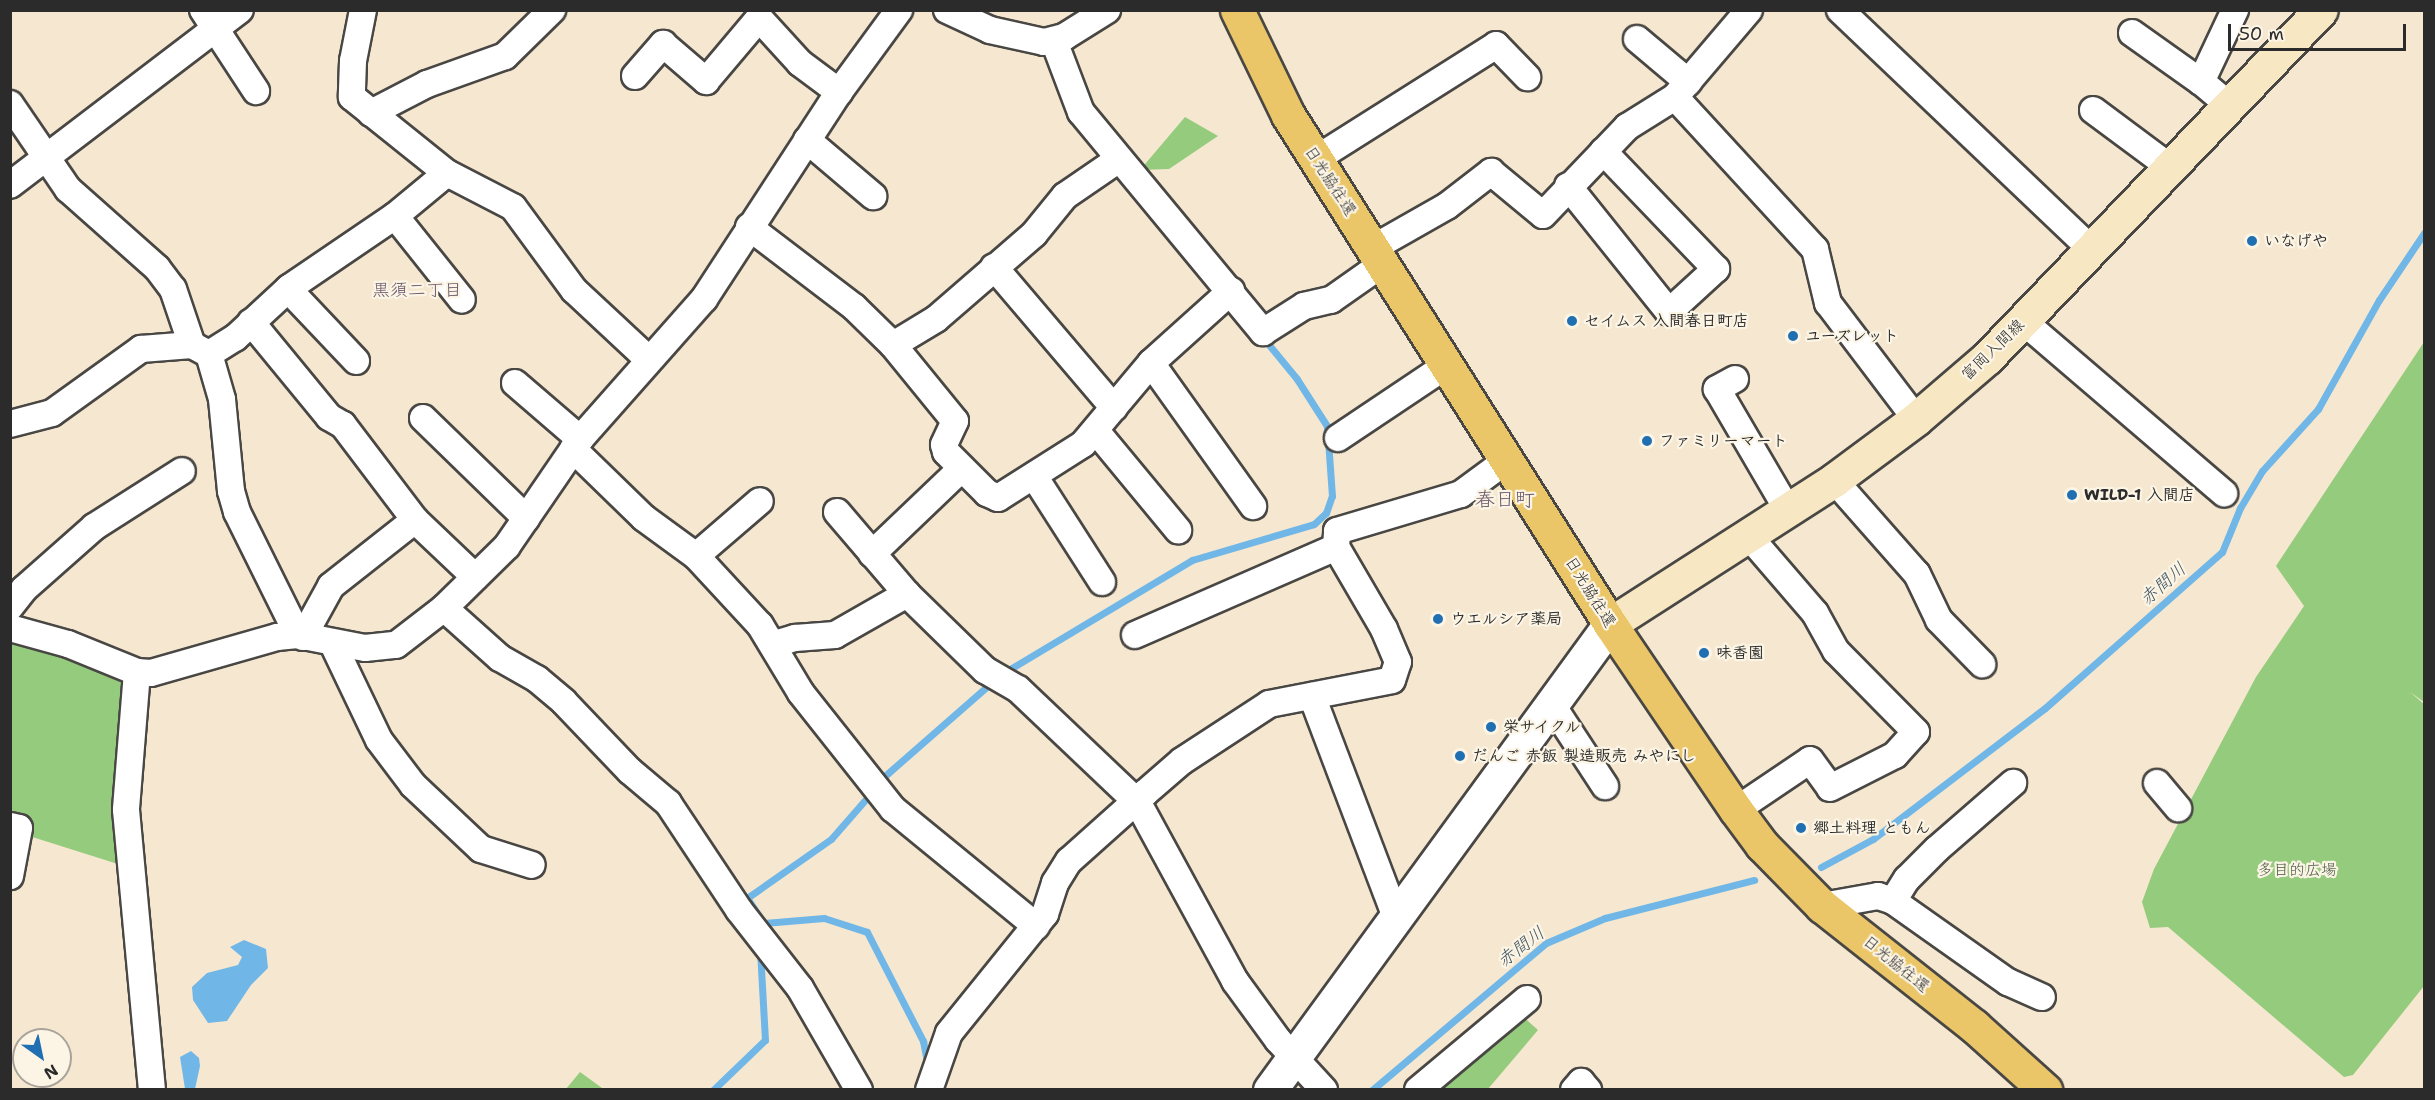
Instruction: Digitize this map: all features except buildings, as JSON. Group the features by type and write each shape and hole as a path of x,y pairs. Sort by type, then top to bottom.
{"highway":[{"name":"日光脇往還","path":"1237,10 1288,115 1610,624 1762,845 1822,906 1974,1026 2042,1087"}],"main road":[{"name":"富岡入間線","path":"1610,624 1834,480 1916,419 2024,321 2321,10"}],"street":[{"path":"10,185 44,157 118,106 209,20 240,10"},
{"path":"363,10 353,61 352,98 447,172 513,207 574,290 648,359"},
{"path":"371,113 427,84 505,56 552,10"},
{"path":"10,628 68,644 137,672 152,673 260,641 301,636 333,644 365,648 396,645 444,608 507,546 577,444 648,359 704,299 839,92 899,10"},
{"path":"947,10 990,30 1027,40 1054,41 1107,10"},
{"path":"1054,41 1081,112 1263,332 1304,306 1331,300 1378,256 1491,172 1543,215 1568,186 1628,127 1682,89 1749,10"},
{"path":"1840,10 2093,251"},
{"path":"2201,82 2235,10"},
{"path":"635,76 663,44 706,81 759,18 800,63 839,92"},
{"path":"209,20 255,91"},
{"path":"2132,33 2201,82 2230,106"},
{"path":"1637,39 1682,89 1815,249 1828,303 1916,419"},
{"path":"1316,159 1496,45 1527,76"},
{"path":"10,104 44,157 85,207 157,268 173,289 222,399 231,491 237,512 301,636"},
{"path":"2093,110 2172,168"},
{"path":"807,140 873,196"},
{"path":"1568,186 1669,312 1716,269 1603,151"},
{"path":"893,345 936,319 1034,234 1065,196 1119,159"},
{"path":"10,424 52,413 141,349 200,349 235,338 288,289 395,216 447,172"},
{"path":"395,216 462,300"},
{"path":"749,227 866,317 893,345 956,421 944,445 962,468 987,493 998,498 1035,476 1096,431 1151,363 1231,291"},
{"path":"994,267 1114,408"},
{"path":"288,289 356,362"},
{"path":"2024,321 2224,493"},
{"path":"251,322 329,417 343,425 415,520 475,577"},
{"path":"1151,363 1253,506"},
{"path":"1338,438 1448,365"},
{"path":"1735,378 1717,389 1787,509"},
{"path":"515,383 577,444 644,518 696,555 775,644 801,693 892,809 1036,926"},
{"path":"423,418 526,518"},
{"path":"1096,431 1178,530"},
{"path":"929,1089 949,1033 1036,926 1069,861 1138,803 1182,761 1269,704 1392,680 1398,662 1384,629 1336,547 1337,531 1461,494 1508,460"},
{"path":"872,554 962,468"},
{"path":"10,607 24,589 94,527 182,471"},
{"path":"1035,476 1102,582"},
{"path":"1834,480 1917,574 1939,620 1982,664"},
{"path":"696,555 760,501"},
{"path":"837,512 907,594 985,670 1018,689 1138,803 1234,981 1293,1058 1324,1089"},
{"path":"301,636 331,586 415,520"},
{"path":"1736,810 1810,760 1830,788 1895,755 1916,732 1836,651 1815,613 1747,534"},
{"path":"1135,635 1336,547"},
{"path":"775,644 795,638 835,635 907,594"},
{"path":"444,608 500,658 537,679 564,702 630,771 668,803 739,910 800,988 859,1089"},
{"path":"1270,1089 1610,624"},
{"path":"333,644 379,740 413,785 481,849 532,864"},
{"path":"137,672 126,810 152,1089"},
{"path":"1312,696 1396,917"},
{"path":"1552,705 1605,786"},
{"path":"1893,901 1915,871 2013,783"},
{"path":"2157,783 2178,808"},
{"path":"10,826 19,828 10,876"},
{"path":"1822,906 1878,896 1893,901 2008,982 2042,997"},
{"path":"1418,1089 1527,999"},
{"path":"1574,1089 1581,1082 1588,1089"}],"green space":[{"path":"1185,117 1218,136 1169,169 1140,170"},
{"name":"多目的広場","path":"2424,342 2424,702 2410,692 2424,704 2424,986 2353,1075 2344,1077 2168,927 2150,928 2142,902 2154,869 2256,677 2304,606 2276,566"},
{"path":"10,637 123,673 127,710 113,802 121,865 26,835 11,818"},
{"path":"1519,1013 1538,1030 1488,1089 1428,1090"},
{"path":"580,1072 602,1088 606,1089 566,1089"}],"water":[{"path":"244,940 266,949 268,968 251,985 227,1021 208,1023 193,1000 192,987 207,973 238,965 242,957 230,947"},
{"path":"191,1051 199,1058 200,1066 195,1089 185,1089 180,1057"}],"waterway":[{"name":"赤間川","path":"1821,867 1873,839 2045,708 2222,552 2240,508 2262,471 2318,409 2379,300 2424,233"},
{"path":"1005,672 1192,560 1314,524 1326,513 1332,496 1327,426 1297,379 1265,340"},
{"path":"879,781 991,683"},
{"path":"872,792 831,839 747,898 764,923 824,918 867,932 923,1041 928,1067"},
{"name":"赤間川","path":"1372,1090 1546,943 1605,918 1754,880"},
{"path":"713,1090 765,1040 760,951"}],"place":[{"name":"いなげや","path":"2252,241"},
{"name":"セイムス 入間春日町店","path":"1572,321"},
{"name":"ユーズレット","path":"1793,336"},
{"name":"ファミリーマート","path":"1647,441"},
{"name":"WILD-1 入間店","path":"2072,495"},
{"name":"ウエルシア薬局","path":"1438,619"},
{"name":"味香園","path":"1704,653"},
{"name":"栄サイクル","path":"1491,727"},
{"name":"だんご 赤飯 製造販売 みやにし","path":"1460,756"},
{"name":"郷土料理 ともん","path":"1801,828"}],"district":[{"name":"黒須二丁目","path":"417,290"},
{"name":"春日町","path":"1505,499"}]}
